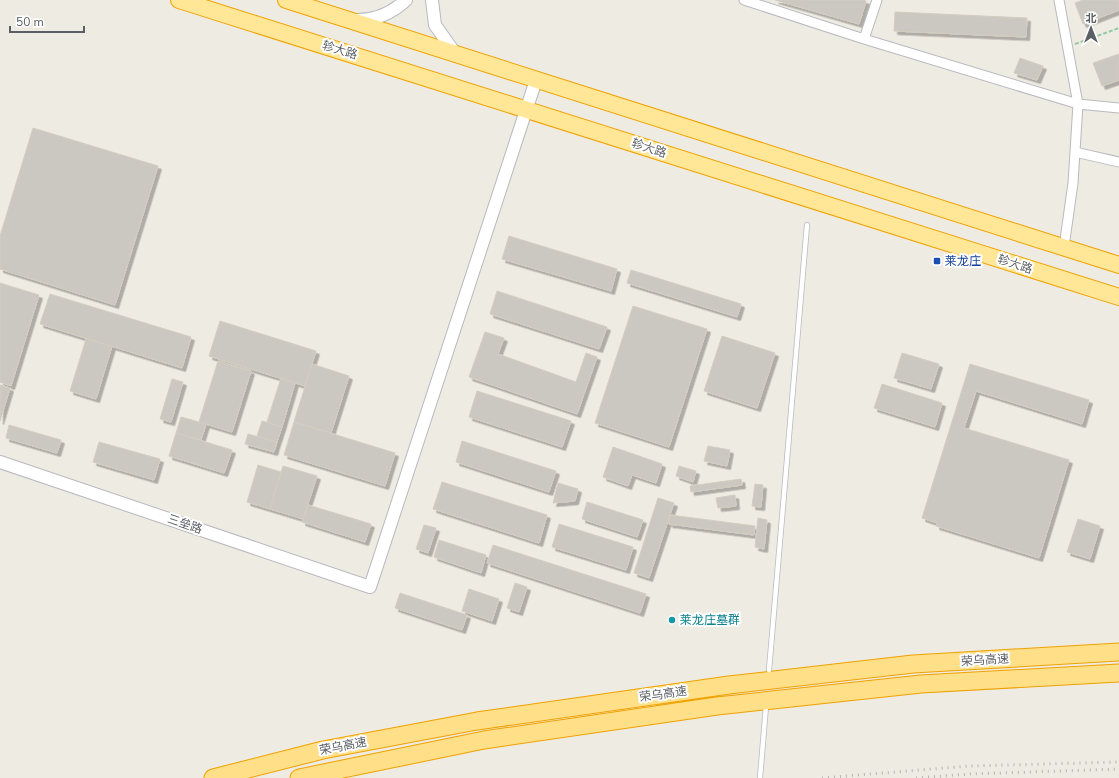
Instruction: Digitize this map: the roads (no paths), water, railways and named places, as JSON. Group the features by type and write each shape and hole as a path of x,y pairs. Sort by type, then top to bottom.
{"highway":[{"name":"轸大路","path":"179,0 1119,297"},
{"path":"286,0 352,20 457,56 1119,265"},
{"name":"荣乌高速","path":"213,778 323,750 476,721 729,685 913,664 1119,652"},
{"name":"荣乌高速","path":"299,778 484,740 717,706 921,684 1119,673"}],"street":[{"path":"352,20 368,20 382,16 397,8 406,0"},
{"path":"432,0 435,25 457,56"},
{"path":"744,0 864,39 1078,104 1119,108"},
{"path":"864,39 877,0"},
{"path":"1059,0 1069,46 1078,104 1075,152 1064,247"},
{"path":"526,109 536,80"},
{"name":"三垒路","path":"0,462 370,587 526,109"},
{"path":"1075,152 1119,162"}],"lane":[{"path":"769,670 807,225"},
{"path":"760,778 766,706"}],"railway":[{"path":"822,778 969,766 1119,762"},
{"path":"916,778 970,774 1119,769"}],"place":[{"name":"莱龙庄","path":"937,261"},
{"name":"莱龙庄墓群","path":"672,620"}]}
